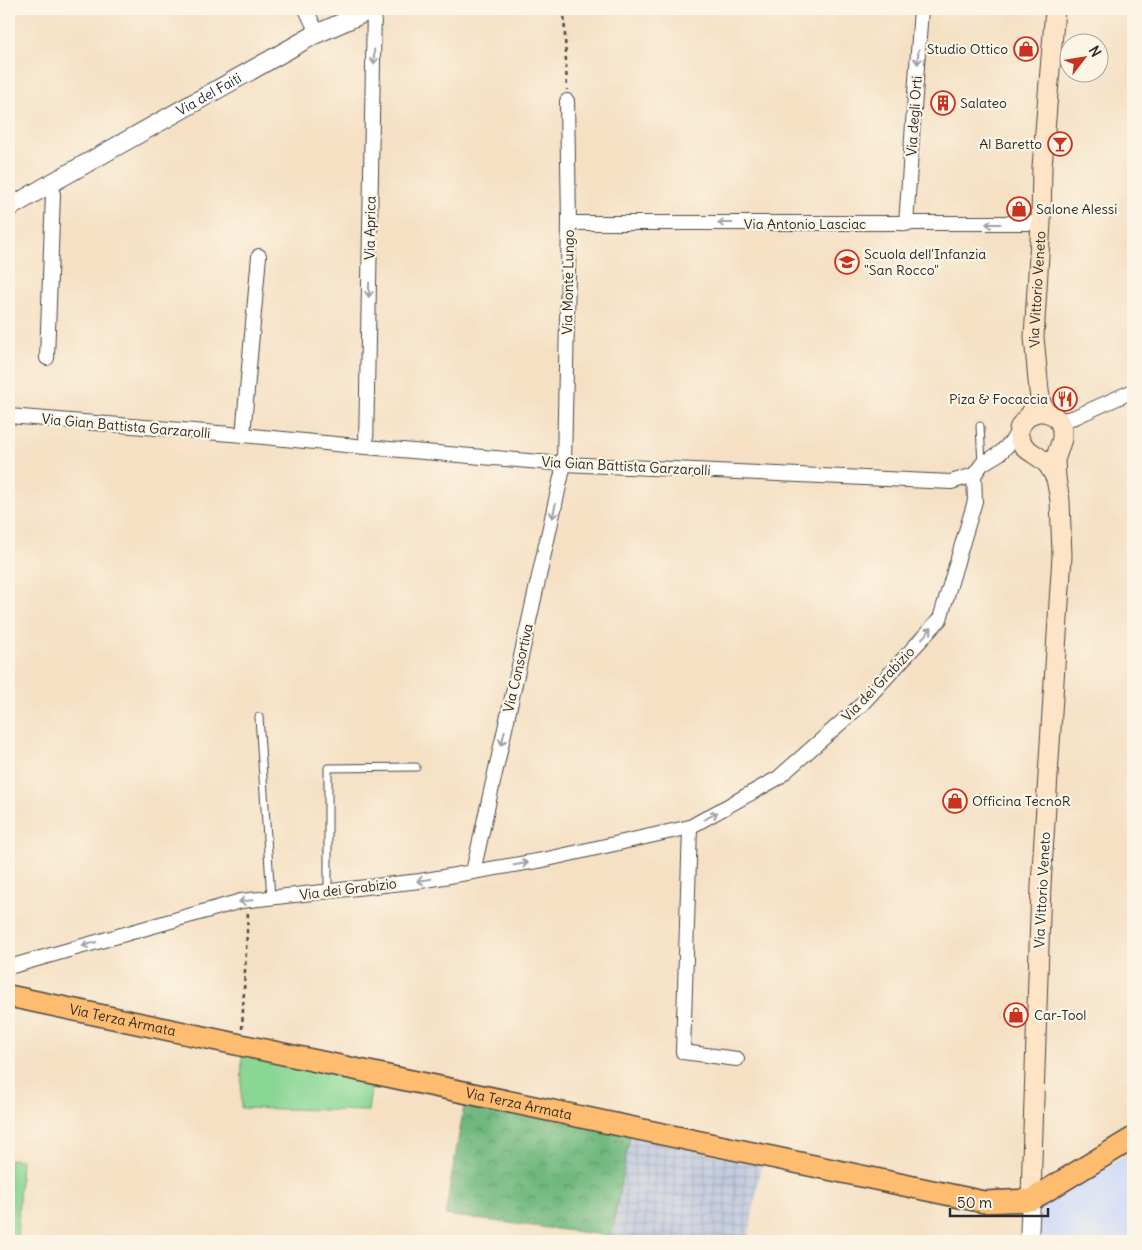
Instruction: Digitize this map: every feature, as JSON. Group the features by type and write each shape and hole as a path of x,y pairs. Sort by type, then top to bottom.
{"main road":[{"name":"Via Vittorio Veneto","path":"1032,1200 1041,885 1062,556 1060,500 1055,460 1050,424 1041,402 1039,391 1034,337 1041,223 1042,167 1055,9"},
{"name":"Via Vittorio Veneto","path":"1050,424 1020,437 1023,446 1047,464 1056,479"},
{"path":"1033,453 1044,454 1052,452 1050,424"},
{"name":"Via Terza Armata","path":"9,996 984,1202 1032,1200"},
{"path":"1032,1200 1133,1138"}],"street":[{"path":"306,9 317,33"},
{"name":"Via del Faiti","path":"9,208 317,33 374,9"},
{"name":"Via Aprica","path":"366,447 374,9"},
{"name":"Via degli Orti","path":"906,224 921,9"},
{"name":"Via Monte Lungo","path":"564,464 568,223 567,101"},
{"path":"47,358 53,194 48,185"},
{"name":"Via Antonio Lasciac","path":"568,223 1041,223"},
{"path":"244,435 259,256"},
{"path":"1050,424 1133,391"},
{"name":"Via Gian Battista Garzarolli","path":"9,416 564,464 951,482 978,469 1000,453 1012,441 1050,424"},
{"name":"Via Gian Battista Garzarolli","path":"1000,453 1015,450 1033,453"},
{"name":"Via Consortiva","path":"472,872 564,464"},
{"name":"Via dei Grabizio","path":"9,967 240,901 472,872 542,860 690,827 778,778 861,705 940,619 975,501 978,469"},
{"path":"690,827 682,1052 737,1059"},
{"name":"Via Vittorio Veneto","path":"1030,1241 1032,1200"}],"lane":[{"path":"978,469 980,426"},
{"path":"259,717 271,898"},
{"path":"328,891 328,768 416,767"}],"path":[{"path":"564,9 567,101"},
{"path":"242,1045 249,900"}],"shaded area":[{"path":"630,1135 761,1165 748,1241 610,1241"},
{"path":"1133,1152 1133,1241 1038,1241 1040,1206"}],"green space":[{"path":"242,1056 372,1082 368,1111 241,1108"},
{"path":"465,1101 630,1135 611,1236 445,1215"},
{"path":"9,1159 21,1160 17,1241 9,1241"}],"place":[{"name":"Studio Ottico","path":"1026,49"},
{"name":"Salateo","path":"943,103"},
{"name":"Al Baretto","path":"1060,144"},
{"name":"Salone Alessi","path":"1019,209"},
{"name":"Scuola dell'Infanzia \"San Rocco\"","path":"847,262"},
{"name":"Piza & Focaccia","path":"1065,399"},
{"name":"Officina TecnoR","path":"955,801"},
{"name":"Car-Tool","path":"1016,1015"}]}
